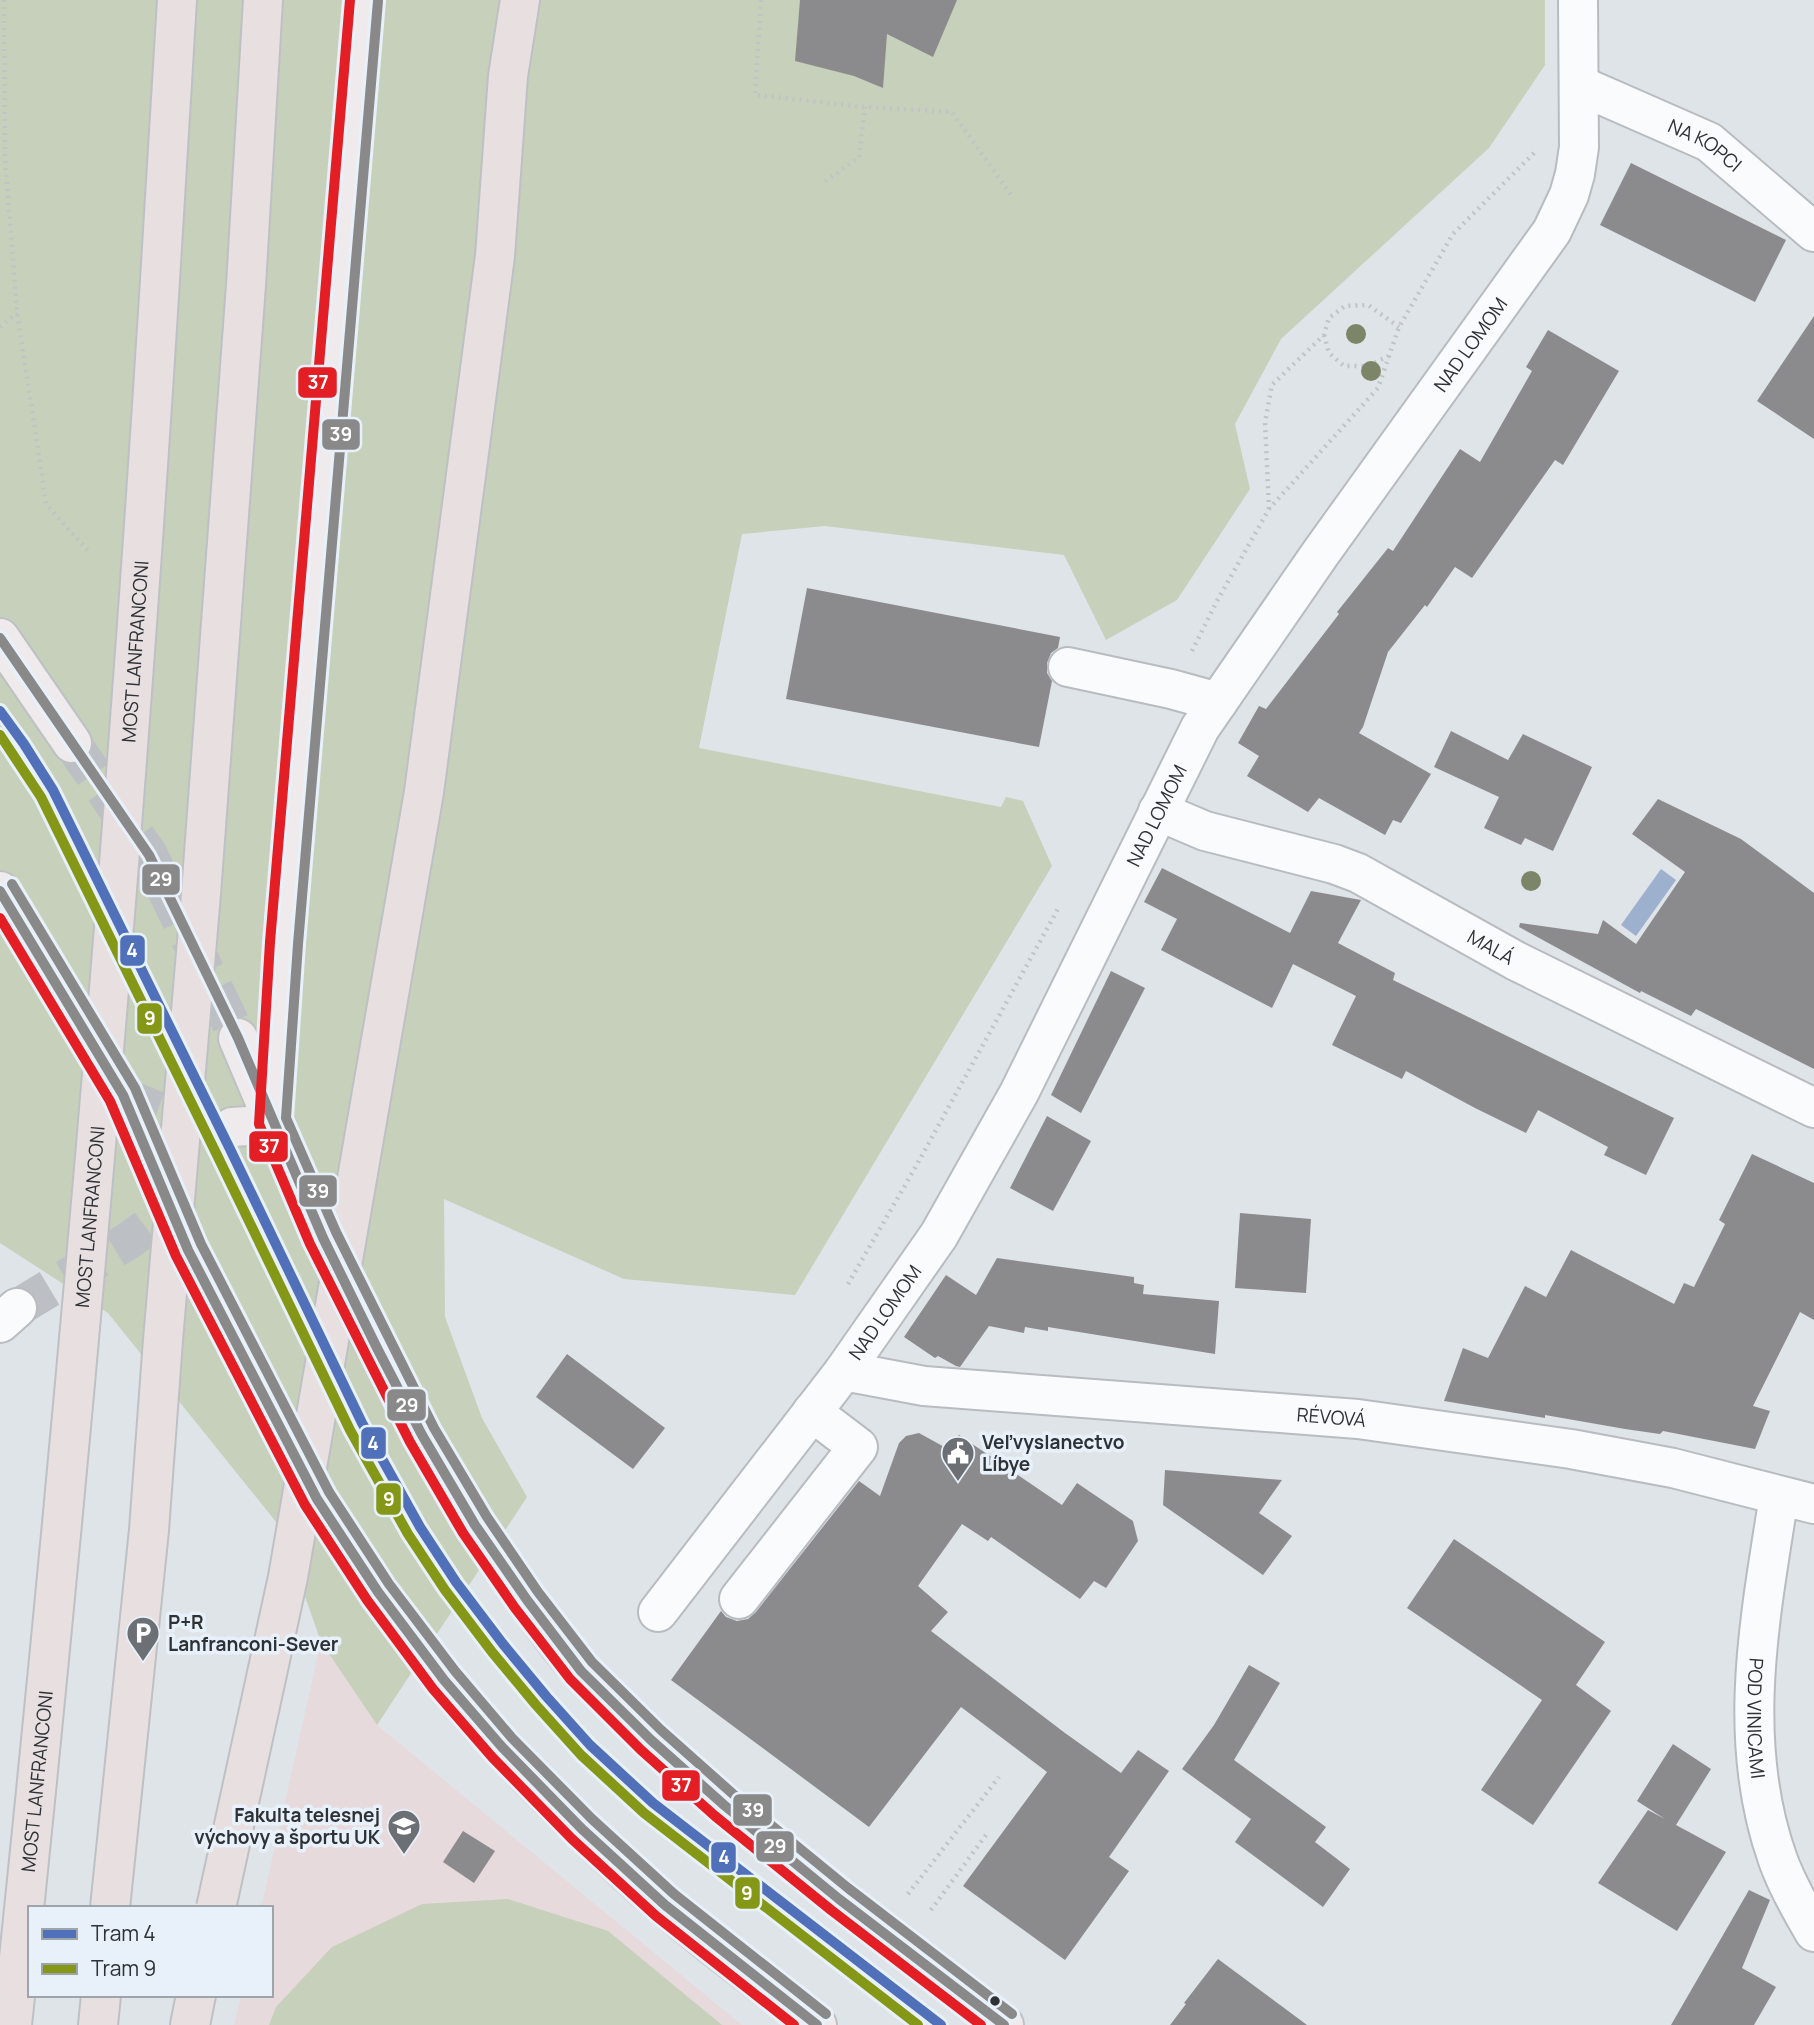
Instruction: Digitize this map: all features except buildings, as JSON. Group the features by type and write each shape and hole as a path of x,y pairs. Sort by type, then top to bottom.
{"highway":[{"name":"MOST LANFRANCONI","path":"12,2025 62,1524 97,1123 143,544 177,0"},
{"path":"110,1906 149,1530 204,867 246,285 262,0"},
{"path":"493,0 508,76"},
{"path":"216,1906 288,1577 424,792 495,256 508,76 520,0"},
{"path":"98,2025 102,1997"},
{"path":"190,2025 196,1997"}],"main road":[{"path":"272,1120 284,943 364,0"},
{"path":"0,638 72,743"},
{"path":"0,891 51,977"},
{"path":"238,1038 323,1238 422,1435 475,1525 581,1671 651,1740 724,1805 839,1899 1004,2025"},
{"path":"232,1127 272,1120"},
{"path":"220,1311 287,1440"},
{"path":"341,1536 378,1592 444,1680 502,1747 573,1820 624,1870 665,1905 817,2025"}],"street":[{"name":"NAD LOMOM","path":"658,1612 844,1371 939,1235 1019,1093 1200,728 1320,554 1552,231 1575,174 1579,147 1578,0"},
{"name":"NA KOPCI","path":"1579,85 1709,142 1814,232"},
{"path":"1068,667 1218,702"},
{"name":"MALÁ","path":"1158,811 1205,831 1334,864 1358,873 1516,961 1814,1108"},
{"name":"RÉVOVÁ","path":"844,1371 923,1386 1411,1425 1571,1448 1673,1468 1797,1500"},
{"path":"738,1599 858,1447 812,1412"},
{"name":"POD VINICAMI","path":"1797,1500 1756,1652 1753,1732 1760,1795 1778,1861 1814,1932"}],"path":[{"path":"4,0 5,159 18,313 46,504 88,551"},
{"path":"761,0 755,95 865,107 952,112 1011,195"},
{"path":"825,181 859,158 865,107"},
{"path":"1171,689 1269,509 1378,388 1399,327 1453,234 1542,142"},
{"path":"1269,509 1265,422 1272,385 1324,335 1329,318 1345,306 1368,305 1399,327"},
{"path":"0,327 18,313"},
{"path":"1324,335 1329,353 1344,366 1368,366 1389,356"},
{"path":"847,1285 915,1168 1060,904"},
{"path":"908,1894 999,1777"},
{"path":"931,1910 986,1836"}],"shaded area":[{"name":"Fakulta telesnej výchovy a športu UK","path":"321,1642 377,1725 742,2025 234,2025 241,1997 273,1997 273,1906 261,1906"}],"green space":[{"path":"0,0 1545,0 1545,65 1489,148 1281,339 1235,424 1250,489 1177,600 1106,640 1064,555 825,526 742,534 699,748 1001,807 1006,797 1023,801 1052,866 795,1295 624,1279 444,1199 445,1317 482,1418 527,1497 377,1725 321,1642 281,1528 108,1313 0,1243"},
{"path":"508,1899 608,1931 722,2025 269,2025 276,2007 332,1947 422,1904"}],"water":[{"path":"1661,869 1676,880 1636,936 1621,925"}],"tunnel":[{"path":"72,743 149,855 238,1038"},
{"path":"51,977 123,1095 188,1250 220,1311"},
{"path":"123,1095 176,1116 232,1127"},
{"path":"17,1308 128,1241 170,1210"},
{"path":"296,1458 317,1499 341,1536"}],"tram line":[{"name":"4","path":"0,711 53,790 362,1423 420,1527 456,1582 546,1696 590,1745 653,1803 941,2025"},
{"name":"9","path":"0,735 41,797 350,1430 408,1534 445,1590 536,1705 581,1755 644,1813 918,2025"}],"transit line":[{"name":"37","path":"350,0 270,942 259,1124 310,1244 410,1442 463,1533 515,1608 570,1679 641,1750 715,1816 831,1910 981,2025"},
{"name":"39","path":"378,1 298,944 286,1118 336,1232 434,1428 487,1517 538,1592 592,1662 661,1730 733,1794 848,1888 1012,2014"},
{"name":"29","path":"0,638 149,855 238,1038 323,1238 377,1348 422,1435 475,1525 527,1600 581,1671 651,1740 724,1805 839,1899 1004,2025"},
{"name":"39","path":"12,884 135,1088 201,1244 329,1492 389,1584 455,1671 512,1738 592,1819 674,1894 826,2014"},
{"name":"29","path":"0,891 123,1095 188,1250 317,1499 378,1592 444,1680 502,1747 582,1829 665,1905 817,2025"},
{"name":"37","path":"0,918 110,1101 176,1256 305,1505 367,1600 433,1689 492,1757 572,1839 656,1916 794,2025"}],"place":[{"name":"Veľvyslanectvo Líbye","path":"958,1483"},
{"name":"P+R Lanfranconi-Sever","path":"143,1663"},
{"name":"Fakulta telesnej výchovy a športu UK","path":"404,1856"}]}
